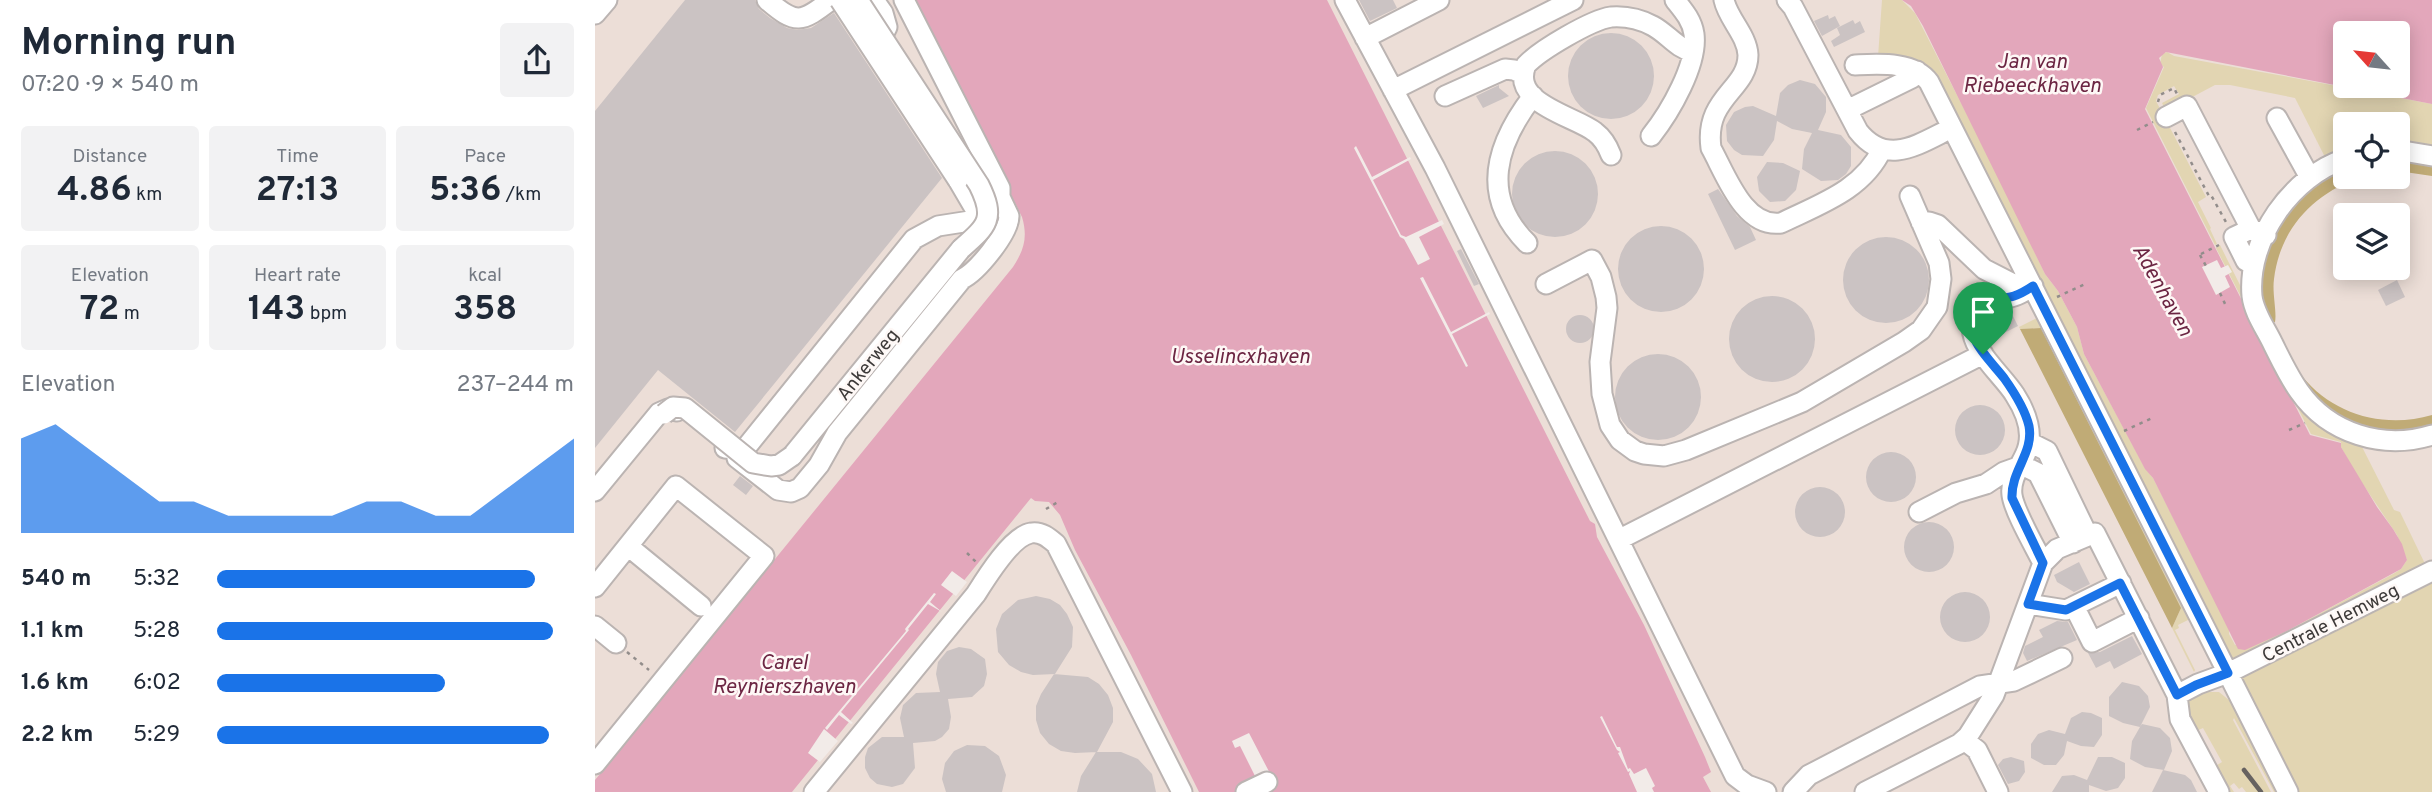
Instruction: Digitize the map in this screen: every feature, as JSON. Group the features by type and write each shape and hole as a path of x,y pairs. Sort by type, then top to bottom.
{"street":[{"path":"595,13 606,0"},
{"path":"767,0 786,16 799,18 811,15 831,0"},
{"name":"Ankerweg","path":"839,0 864,40 872,43 881,39 887,27 883,13 874,0"},
{"name":"Ankerweg","path":"839,0 985,225 986,237 980,250 964,269 962,279"},
{"name":"Ankerweg","path":"595,499 669,408 677,406 691,412 753,463 771,466 786,461 961,249 983,229 989,209 979,186 858,0"},
{"name":"Ankerweg","path":"595,491 663,410 678,411 778,489 790,492 800,488 819,465 837,433 962,279 970,275 1007,229 1008,210 1000,197 1000,188 904,0"},
{"path":"1345,0 1441,180 1735,776 1747,785 1766,792"},
{"path":"1365,38 1408,7 1439,0"},
{"path":"1393,90 1573,0"},
{"path":"1651,135 1676,99 1693,52 1691,24 1675,0"},
{"path":"1724,0 1745,43 1747,63 1742,76 1719,103 1712,118 1710,148 1752,216 1763,222 1781,223 1849,189 1867,174 1882,149"},
{"path":"1787,0 1863,137 1882,149 1906,150 1952,128"},
{"path":"1612,155 1596,133 1541,104 1533,96 1527,88 1523,74 1526,65 1546,49 1596,22 1613,17 1633,19 1652,26 1678,47 1693,52"},
{"path":"1855,65 1879,64 1917,71 1929,82 2288,792"},
{"path":"1445,96 1505,69 1523,74"},
{"path":"1847,110 1912,78 1917,71"},
{"path":"1527,243 1504,212 1499,199 1496,173 1514,125 1533,96"},
{"path":"2160,120 2187,106 2250,234 2245,262 2252,284 2254,306 2292,380 2307,402 2339,427 2365,437 2406,441 2432,435"},
{"path":"2277,118 2309,176"},
{"path":"2410,152 2432,156"},
{"path":"2245,262 2250,234 2309,176 2333,165"},
{"path":"1546,284 1591,260 1601,277 1606,297 1600,362 1602,394 1610,425 1620,440 1635,451 1664,456 1686,450 1802,402 1921,330 1937,307 1941,279 1939,263 1910,196"},
{"path":"725,448 744,450 914,239 930,229 964,223 996,203 1000,197"},
{"path":"1921,222 1938,225 1984,269 2037,294"},
{"path":"2037,294 1991,300 1979,310 1973,322 1972,334 1983,354 2015,395 2028,422 2027,453 2018,467 2012,498 2043,563"},
{"path":"1620,539 1983,354"},
{"path":"2029,442 2047,452 2080,539"},
{"path":"1919,512 1956,493 1979,487 2004,472 2026,467 2038,473 2080,539"},
{"path":"595,587 676,486 764,556 595,764"},
{"path":"814,792 976,594 993,568 1022,537 1033,533 1047,537 1056,544 1182,792"},
{"path":"1865,792 1971,745 1999,683 2043,563 2057,550 2095,533 2177,695 2180,719 2219,792"},
{"path":"628,546 701,606"},
{"name":"Centrale Hemweg","path":"2177,695 2228,673 2432,570"},
{"path":"2028,604 2066,610 2120,583"},
{"path":"2074,606 2092,642 2139,618"},
{"path":"596,628 616,643"},
{"path":"1793,792 1809,775 1980,686 2014,681 2062,659"},
{"path":"1971,745 1998,792"},
{"path":"1246,792 1267,782"}],"path":[{"path":"2176,94 2174,88 2160,95 2160,120 2209,196 2250,234 2215,246 2201,255 2206,266"},
{"path":"2137,130 2160,120"},
{"path":"2037,294 2085,284"},
{"path":"2220,293 2226,306"},
{"path":"2115,435 2152,418"},
{"path":"2289,430 2302,425"},
{"path":"1046,509 1058,502"},
{"path":"967,553 981,566"},
{"path":"616,643 663,681"}],"shaded area":[{"path":"595,0 2432,0 2432,792 595,792"},
{"path":"1882,0 1902,0 1915,13 2045,274 2058,291 2077,327 2084,354 2145,468 2153,478 2229,628 2235,645 2287,631 2393,574 2401,569 2407,560 2397,535 2354,471 2341,442 2311,434 2216,248 2220,245 2288,381 2358,439 2394,510 2400,512 2428,570 2234,665 2107,410 2103,411 2066,340 2070,338 2058,313 2054,314 1932,76 1878,57"},
{"path":"2167,52 2174,56 2333,86 2333,98 2400,98 2432,104 2432,152 2410,149 2410,112 2333,112 2333,159 2327,161 2295,98 2230,85 2215,85 2166,111 2162,103 2179,94 2174,86 2158,95 2156,101 2206,197 2198,202 2211,228 2217,244 2215,245 2146,108 2164,67 2160,64 2162,54"},
{"path":"2410,160 2432,163 2432,176 2410,173"},
{"path":"2333,173 2335,189 2303,214 2284,244 2274,279 2275,322 2271,323 2263,288 2268,251 2294,201 2315,182"},
{"path":"2039,317 2192,618 2178,625 2179,628 2175,630 2194,672 2172,628 2181,608 2041,328 2019,327"},
{"path":"2041,328 2181,608 2172,628 2020,329"},
{"path":"2299,375 2329,401 2344,409 2378,419 2414,419 2432,415 2432,427 2397,432 2353,425 2320,405"},
{"path":"2432,574 2432,792 2295,792 2240,675"},
{"path":"2204,692 2219,692 2235,705 2281,792 2274,792 2234,718 2271,792 2263,792 2246,769 2243,771 2259,792 2246,792 2234,783 2230,786 2234,792 2223,792 2211,769 2222,762 2203,728 2192,733 2185,702"}],"water":[{"name":"Usselincxhaven","path":"914,0 1327,0 1590,521 1595,524 1597,537 1644,625 1705,757 1711,772 1703,777 1711,792 1199,792 1075,550 1060,515 1049,502 1031,498 792,792 595,792 595,780 1013,267 1020,255 1025,237 1022,217"},
{"path":"1902,0 2432,0 2432,104 2401,98 2410,98 2410,21 2333,21 2333,85 2166,52 2159,58 2163,67 2145,109 2310,435 2341,443 2377,507 2402,544 2407,560 2401,569 2287,631 2245,650 2238,649 2153,478 2145,469 2084,354 2077,327 2058,291 2045,274 1911,6"}],"pier":[{"path":"1356,146 1372,177 1410,157 1411,159 1373,180 1401,235 1406,237 1442,220 1444,224 1419,237 1430,259 1418,265 1404,239 1400,237 1354,148"},
{"path":"2217,260 2221,268 2228,265 2232,272 2225,276 2230,287 2216,295 2202,267"},
{"path":"1423,277 1451,332 1489,312 1490,314 1452,334 1468,366 1466,367 1420,278"},
{"path":"952,571 967,582 956,596 941,585"},
{"path":"934,593 936,594 930,602 942,612 928,604 841,712 853,723 839,715 827,730 825,728"},
{"path":"1602,716 1617,747 1620,747 1628,769 1634,774 1646,768 1655,786 1652,788 1654,792 1637,792 1630,771 1628,772 1618,753 1620,752 1617,750 1600,717"},
{"path":"824,729 838,741 820,762 808,753"},
{"path":"1249,733 1277,787 1267,792 1258,782 1240,746 1235,748 1232,741"}],"building":[{"path":"685,0 755,0 759,9 770,18 787,28 797,30 811,28 834,13 942,178 735,432 658,370 595,448 595,111"},
{"path":"1359,0 1393,0 1397,8 1370,21"},
{"path":"1828,15 1829,19 1835,16 1840,26 1822,36 1814,21"},
{"path":"1853,20 1855,24 1860,21 1865,32 1834,47 1831,41 1840,35 1837,28"},
{"path":"1611,33 1635,40 1647,52 1654,76 1647,100 1635,112 1611,119 1587,112 1575,100 1568,76 1575,52 1587,40"},
{"path":"1800,80 1815,84 1826,97 1826,112 1818,130 1841,135 1851,147 1851,166 1838,180 1821,181 1802,169 1804,149 1812,133 1792,129 1777,121 1774,140 1763,156 1742,155 1727,141 1726,125 1734,112 1753,106 1776,116 1780,93 1788,85"},
{"path":"1499,85 1509,96 1483,108 1476,96"},
{"path":"1555,151 1571,155 1585,164 1594,178 1598,194 1594,210 1585,224 1571,233 1555,237 1539,233 1525,224 1516,210 1512,194 1516,178 1525,164 1539,155"},
{"path":"1767,162 1783,163 1800,171 1796,190 1785,201 1770,202 1759,191 1757,177"},
{"path":"1718,189 1737,216 1750,227 1756,240 1735,250 1708,194"},
{"path":"1661,226 1685,233 1697,245 1704,269 1697,293 1685,305 1661,312 1637,305 1625,293 1618,269 1625,245 1637,233"},
{"path":"1886,237 1910,244 1922,256 1929,280 1922,304 1910,316 1886,323 1862,316 1850,304 1843,280 1850,256 1862,244"},
{"path":"1461,249 1479,284 1474,286 1457,251"},
{"path":"2397,280 2405,297 2386,306 2378,290"},
{"path":"1772,296 1796,303 1808,315 1815,339 1808,363 1796,375 1772,382 1748,375 1736,363 1729,339 1736,315 1748,303"},
{"path":"2012,314 2018,326 2002,334 1996,322"},
{"path":"1580,315 1590,319 1594,329 1590,339 1580,343 1570,339 1566,329 1570,319"},
{"path":"1658,354 1682,361 1694,373 1701,397 1694,421 1682,433 1658,440 1634,433 1622,421 1615,397 1622,373 1634,361"},
{"path":"1980,405 1998,412 2005,430 1998,448 1980,455 1962,448 1955,430 1962,412"},
{"path":"1891,452 1909,459 1916,477 1909,495 1891,502 1873,495 1866,477 1873,459"},
{"path":"740,476 753,486 746,495 733,485"},
{"path":"1820,487 1838,494 1845,512 1838,530 1820,537 1802,530 1795,512 1802,494"},
{"path":"1929,522 1947,529 1954,547 1947,565 1929,572 1911,565 1904,547 1911,529"},
{"path":"2079,562 2090,584 2074,592 2057,582 2054,575"},
{"path":"1965,592 1983,599 1990,617 1983,635 1965,642 1947,635 1940,617 1947,599"},
{"path":"1036,596 1050,599 1060,605 1073,627 1072,647 1055,674 1033,675 1021,672 1009,665 998,652 996,629 1002,614 1018,600"},
{"path":"2057,621 2068,622 2077,640 2027,661 2023,653 2025,646 2043,637 2039,630"},
{"path":"2132,636 2142,654 2114,669 2110,661 2096,668 2088,653 2100,652"},
{"path":"959,647 971,649 985,659 987,674 984,686 972,697 948,699 951,717 949,729 935,741 913,743 915,768 903,784 892,787 877,784 865,768 868,748 882,737 904,737 900,718 903,705 916,693 940,692 936,674 938,662 947,651"},
{"path":"1054,674 1088,677 1099,684 1108,695 1113,708 1113,722 1097,752 1061,751 1049,744 1040,733 1036,706"},
{"path":"2122,682 2139,686 2148,696 2150,707 2140,727 2109,716 2109,697"},
{"path":"2082,712 2102,718 2102,735 2094,747 2067,741 2064,755 2056,765 2044,765 2031,758 2031,744 2038,734 2049,730 2065,734 2071,718"},
{"path":"2142,724 2160,728 2170,738 2172,751 2164,770 2145,767 2130,759 2132,741"},
{"path":"967,745 985,746 999,756 1006,775 1002,792 946,792 942,779 945,763 954,751"},
{"path":"1096,752 1121,752 1138,759 1152,774 1156,792 1077,792 1081,776"},
{"path":"2011,757 2024,761 2025,772 2019,781 2008,784 1998,765 2003,759"},
{"path":"2098,757 2112,757 2125,763 2125,778 2118,788 2106,791 2089,785 2089,792 2052,792 2062,776 2074,775 2087,780"},
{"path":"2163,770 2185,775 2197,792 2152,792"}],"railway":[{"path":"2244,770 2261,792"}],"route":[{"path":"2033,286 2228,673 2177,695 2120,583 2066,610 2028,604 2043,563 2012,498 2012,491 2018,467 2029,446 2028,422 2015,395 1983,354 1972,334 1973,322 1979,310 1991,300 2016,296 2033,286"}],"water label":[{"name":"Jan van Riebeeckhaven","path":"2032,73"},
{"name":"Adenhaven","path":"2163,290"},
{"name":"Carel Reynierszhaven","path":"784,674"}]}
